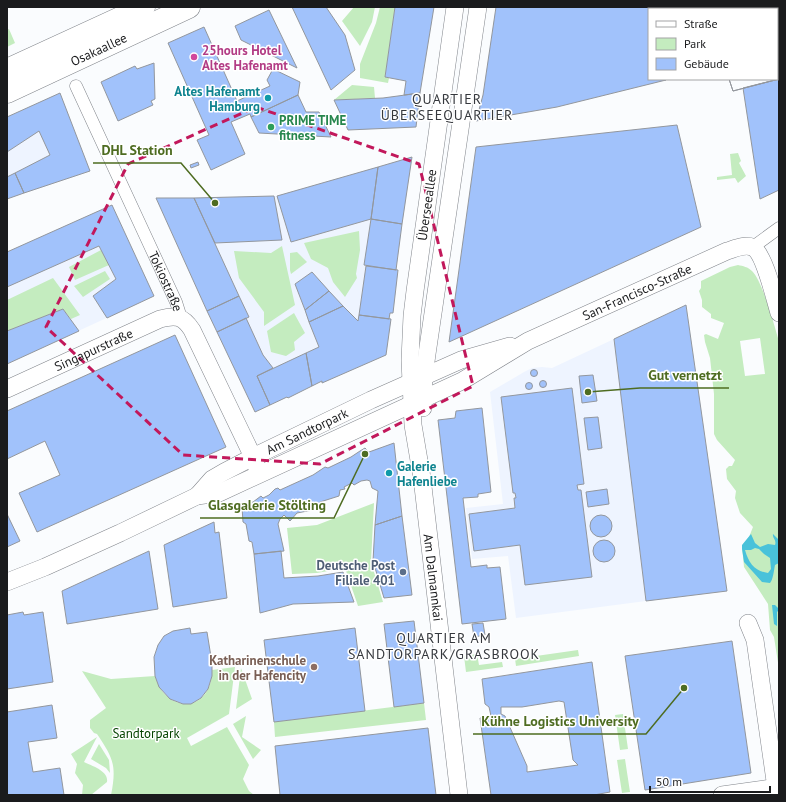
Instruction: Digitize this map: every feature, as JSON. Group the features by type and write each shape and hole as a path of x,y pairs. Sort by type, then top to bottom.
{"main road":[{"name":"Osakaallee","path":"7,70 144,7"},
{"name":"Osakaallee","path":"7,92 190,7"}],"street":[{"name":"Überseeallee","path":"417,401 417,379 411,335 415,291 455,7"},
{"name":"Überseeallee","path":"417,379 478,7"},
{"name":"Tokiostraße","path":"76,86 176,302 181,318 192,330 253,457 259,474"},
{"name":"San-Francisco-Straße","path":"417,401 462,381 528,341 727,251 736,248 750,247 779,228"},
{"path":"750,247 761,258 770,280 779,313"},
{"name":"Singapurstraße","path":"7,389 160,319 171,316 181,318"},
{"name":"San-Francisco-Straße","path":"417,379 461,360 528,341"},
{"name":"Am Sandtorpark","path":"197,496 212,479 253,457 417,379"},
{"name":"Am Sandtorpark","path":"7,582 45,567 197,496 219,492 417,401"},
{"name":"Am Dalmannkai","path":"417,401 422,478 459,795"},
{"path":"722,795 777,790 755,640 748,623"}],"highlighted area":[{"path":"256,107 419,164 473,386 320,464 183,455 46,327 128,164"}],"shaded area":[{"path":"60,93 90,171 7,199 7,117"},
{"path":"412,157 396,270 398,270 393,313 390,313 389,319 391,319 386,355 322,383 321,381 288,398 286,397 255,412 156,198 276,196"},
{"path":"112,205 154,296 7,364 7,252"},
{"path":"614,339 646,601 516,618 508,556 472,559 466,508 503,504 490,392 532,368 552,368"}],"green space":[{"path":"354,7 375,7 372,22 360,46 342,21"},
{"path":"380,7 395,7 385,77 389,78 388,83 360,78 360,64 376,23"},
{"path":"9,29 15,43 7,47 7,30"},
{"path":"352,85 374,87 375,98 334,100"},
{"path":"738,153 741,161 739,163 746,176 738,183 735,178 717,180 717,177 732,175 730,154"},
{"path":"359,231 360,250 356,274 357,278 345,297 333,282 328,268 311,259 304,243"},
{"path":"282,246 295,305 264,326 264,312 239,278 234,251 271,253"},
{"path":"101,250 109,265 75,280 69,267"},
{"path":"297,252 307,262 291,274 290,253"},
{"path":"738,265 745,267 752,271 756,277 768,304 779,341 779,669 774,637 770,630 768,604 744,567 742,546 749,537 753,527 740,513 735,498 736,491 727,479 726,469 729,466 732,466 735,460 717,440 714,434 714,394 710,358 704,335 706,334 718,339 724,323 711,318 711,314 702,307 702,300 699,291 701,288 701,281 730,267","holes":["760,338 765,374 745,376 740,341"]},
{"path":"105,271 110,279 83,297 74,286"},
{"path":"53,278 80,315 71,319 63,309 7,331 7,300"},
{"path":"294,313 305,333 294,342 295,350 286,356 271,352 267,331"},
{"path":"374,503 371,562 383,602 358,606 345,568 317,573 292,574 287,528 317,525"},
{"path":"578,650 579,656 516,666 515,659"},
{"path":"477,654 479,665 502,662 503,667 466,672 464,656"},
{"name":"Sandtorpark","path":"235,667 229,714 187,738 191,746 227,727 249,765 243,779 249,791 254,795 111,795 114,776 112,762 107,749 97,734 90,728 90,720 106,708 82,671 111,679 155,676 161,689 169,698 178,703 188,704 197,701 205,695 210,684 212,670"},
{"path":"241,668 252,699 236,709"},
{"path":"424,703 426,720 275,737 274,722"},
{"path":"623,714 628,749 620,750 615,715"},
{"path":"246,716 242,737 261,750 253,759 233,724"},
{"path":"97,737 84,762 103,772 107,778 107,782 91,795 82,795 83,785 75,773 77,764 71,754"},
{"path":"99,744 109,760 110,773 106,768 91,759"},
{"path":"625,759 630,792 622,793 617,760"}],"water":[{"path":"751,534 755,543 760,547 768,544 775,545 773,534 779,540 779,563 775,565 773,577 770,583 762,582 744,562 742,545","holes":["755,548 759,549 770,558 771,569 768,573 756,569 748,559 745,550"]},
{"path":"772,605 775,605 779,609 779,612 777,612 777,626 774,624"}],"building":[{"path":"292,7 326,7 345,35 355,70 331,90"},
{"path":"395,7 434,7 420,93 404,95 406,81 385,77"},
{"path":"496,7 659,7 648,8 648,80 666,80 557,107 476,121 483,95"},
{"path":"779,7 779,51 778,8 739,8"},
{"path":"269,10 297,68 241,40 235,26"},
{"name":"Altes Hafenamt Hamburg","path":"204,27 237,101 270,86 267,80 273,69 300,82 298,95 251,117 250,114 231,122 245,154 211,170 197,140 209,135 168,43"},
{"path":"779,51 778,79 778,52"},
{"path":"779,51 778,79 778,52"},
{"path":"154,63 155,99 151,101 153,105 118,121 101,82 135,66 137,69"},
{"path":"778,79 779,190 760,199 743,88"},
{"path":"729,80 775,80 733,91"},
{"path":"729,80 775,80 733,91"},
{"path":"60,93 90,171 24,193 15,173 50,155 39,131 7,152 7,117"},
{"path":"420,93 416,127 348,130 334,100 383,98"},
{"path":"298,95 306,112 319,112 331,137 259,133 251,117"},
{"path":"677,125 701,227 449,342 476,147"},
{"path":"412,157 402,224 371,219 378,167"},
{"path":"198,162 199,165 191,168 190,165"},
{"path":"378,167 371,219 291,242 277,196"},
{"path":"15,173 24,193 7,199 7,177"},
{"path":"274,196 282,240 215,243 194,198"},
{"path":"156,198 194,198 239,296 207,311"},
{"path":"112,205 154,296 107,318 93,296 116,279 99,246 7,287 7,252"},
{"path":"371,219 402,224 396,270 364,265"},
{"path":"366,266 398,270 393,313 390,313 389,319 359,315"},
{"path":"312,272 329,291 305,310 295,284"},
{"path":"329,291 343,306 309,322 305,310"},
{"path":"239,296 249,317 217,332 207,311"},
{"path":"686,305 727,591 646,601 614,339"},
{"path":"343,306 358,321 359,315 391,319 386,355 312,386 306,353 319,347 309,322"},
{"path":"63,309 79,331 7,364 7,331"},
{"path":"246,318 263,355 273,368 257,376 270,405 255,412 217,332"},
{"path":"175,335 226,447 37,532 19,493 60,475 45,441 7,459 7,411"},
{"path":"306,353 312,386 270,405 257,376"},
{"path":"534,369 537,370 537,376 534,377 531,376 530,373 531,370"},
{"path":"593,375 597,401 582,403 579,376"},
{"path":"543,381 546,384 543,387 540,384"},
{"path":"529,383 532,386 529,389 526,386"},
{"path":"572,388 584,484 577,485 578,490 581,490 592,577 525,585 520,545 474,551 469,514 515,508 514,498 516,498 515,493 513,493 501,397"},
{"path":"482,408 491,492 478,494 478,497 463,498 471,567 487,565 487,568 500,567 506,619 462,624 438,420 455,418 456,411"},
{"path":"598,417 602,448 588,450 584,418"},
{"path":"394,443 402,516 375,525 378,491 372,488 370,481 367,480 361,481 354,485 352,483 344,487 345,489 340,490 339,496 320,502 318,509 297,513 290,521 284,515 280,519 278,524 284,551 254,554 252,542 249,541 246,524 243,522 242,507 261,496 263,498 269,495 275,489 278,488 280,490 313,475 325,467 328,468 351,457 365,448 369,452"},
{"path":"607,489 609,504 588,507 586,492"},
{"path":"7,514 20,541 7,547"},
{"path":"601,515 609,518 612,526 609,534 601,537 593,534 590,526 593,518"},
{"path":"402,516 412,595 384,598 373,561 375,525"},
{"path":"214,522 215,533 219,532 227,598 173,607 164,545"},
{"path":"604,540 612,543 615,551 612,559 604,562 596,559 593,551 596,543"},
{"path":"149,551 158,609 67,624 62,591"},
{"path":"281,551 284,578 318,576 343,572 354,602 293,604 260,613 254,554"},
{"path":"23,612 24,615 43,612 53,682 7,689 7,615"},
{"path":"414,621 424,703 394,707 384,624"},
{"path":"483,623 485,635 474,637 472,624"},
{"path":"190,628 191,634 207,632 212,663 212,676 208,689 201,698 191,704 183,704 170,699 159,687 155,676 154,657 158,645 164,636 173,631"},
{"name":"Katharinenschule in der Hafencity","path":"355,628 365,711 274,722 264,640"},
{"path":"732,641 751,773 645,790 625,656"},
{"path":"592,662 610,792 594,795 491,795 480,718 491,716 489,707 485,704 482,679","holes":["559,701 564,702 573,760 578,765 527,772 527,766 505,716 501,714 501,707 522,707"]},
{"path":"52,705 57,738 28,742 33,772 60,768 64,795 7,795 7,712"},
{"path":"428,728 436,795 280,795 275,746"}],"place":[{"name":"25hours Hotel Altes Hafenamt","path":"194,57"},
{"name":"Altes Hafenamt Hamburg","path":"268,98"},
{"name":"PRIME TIME fitness","path":"271,127"},
{"name":"DHL Station","path":"215,203"},
{"name":"Gut vernetzt","path":"588,392"},
{"name":"Glasgalerie Stölting","path":"365,454"},
{"name":"Galerie Hafenliebe","path":"389,473"},
{"name":"Deutsche Post Filiale 401","path":"403,572"},
{"name":"Katharinenschule in der Hafencity","path":"314,667"},
{"name":"Kühne Logistics University","path":"684,688"}],"district":[{"name":"QUARTIER ÜBERSEEQUARTIER","path":"447,108"},
{"name":"QUARTIER AM SANDTORPARK/GRASBROOK","path":"444,646"}]}
